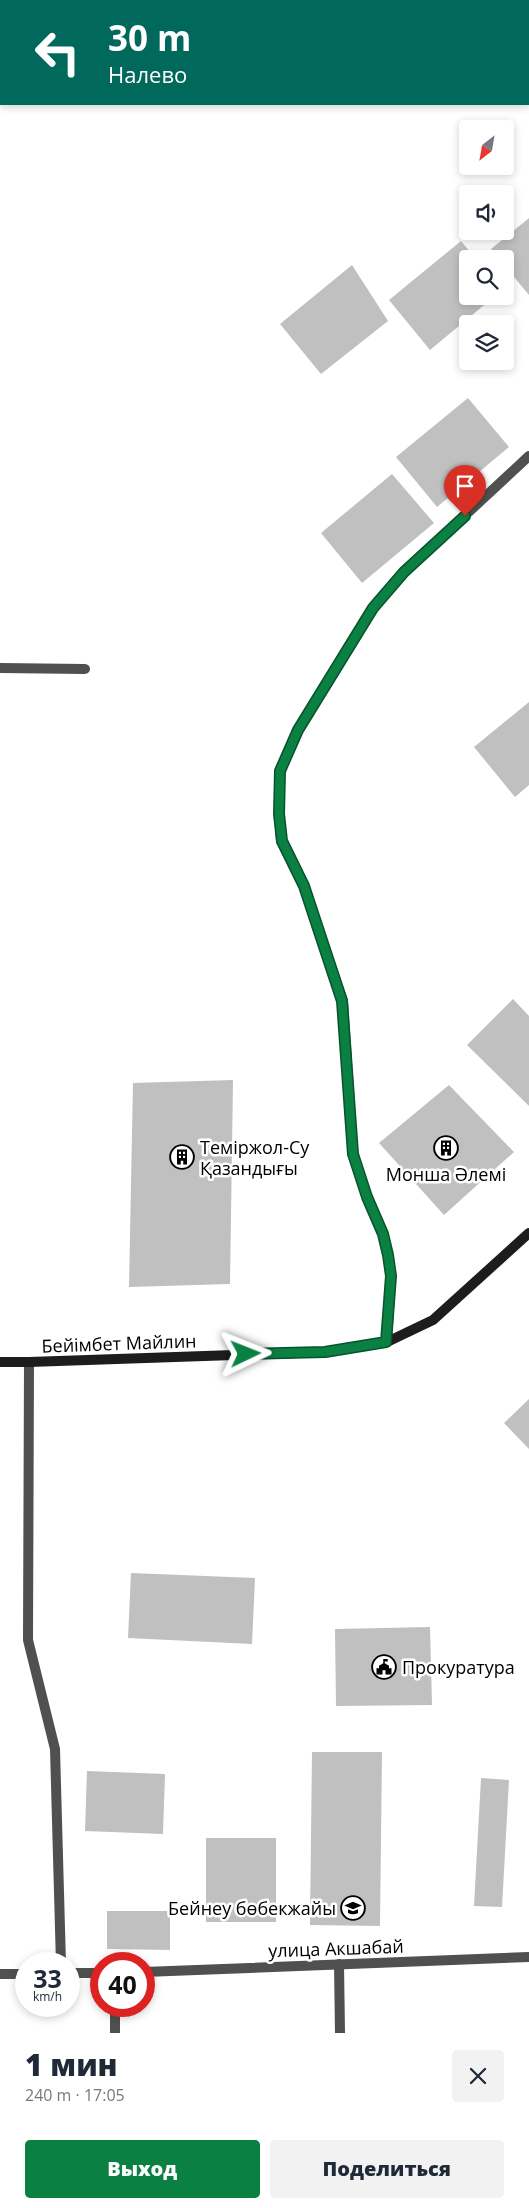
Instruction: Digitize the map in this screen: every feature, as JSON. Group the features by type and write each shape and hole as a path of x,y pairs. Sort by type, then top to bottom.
{"street":[{"path":"386,1342 391,1276 383,1234 367,1197 353,1154 342,1001 304,886 282,841 279,814 280,771 298,730 373,608 404,572 529,456"},
{"path":"0,668 85,669"},
{"name":"Бейімбет Майлин","path":"0,1362 325,1352 386,1342 433,1320 529,1233"},
{"path":"29,1362 28,1640 55,1749 61,1952"},
{"name":"улица Акшабай","path":"155,1972 529,1957"},
{"path":"339,1964 340,2033"},
{"path":"0,1974 15,1974"},
{"path":"116,2017 116,2033"}],"building":[{"path":"529,218 529,295 514,277 514,250 491,249 502,240 514,240 514,230"},
{"path":"461,241 468,250 459,250 459,305 484,305 472,315 459,315 459,326 430,350 389,300"},
{"path":"352,265 388,321 321,374 280,324"},
{"path":"468,398 509,447 437,507 396,457"},
{"path":"392,474 434,523 362,583 321,533"},
{"path":"529,702 529,785 515,797 474,747"},
{"path":"513,999 529,1016 529,1106 467,1045"},
{"name":"Теміржол-Су Қазандығы","path":"233,1080 230,1284 129,1287 133,1083"},
{"name":"Монша Әлемі","path":"449,1085 514,1152 444,1215 379,1143"},
{"path":"529,1399 529,1449 504,1423"},
{"path":"131,1573 255,1578 252,1644 128,1638"},
{"name":"Прокуратура","path":"430,1627 432,1705 336,1706 335,1629"},
{"path":"312,1752 382,1752 380,1926 310,1925"},
{"path":"87,1771 165,1774 163,1834 85,1831"},
{"path":"481,1778 509,1780 502,1907 474,1906"},
{"path":"206,1838 276,1838 276,1922 206,1922"},
{"path":"107,1911 170,1911 170,1950 107,1949"}],"place":[{"name":"Монша Әлемі","path":"446,1148"},
{"name":"Теміржол-Су Қазандығы","path":"182,1157"},
{"name":"Прокуратура","path":"384,1667"},
{"name":"Бейнеу бөбекжайы","path":"353,1908"}],"route":[{"path":"246,1354 325,1352 386,1342 391,1276 383,1234 367,1197 353,1154 342,1001 304,886 282,841 279,814 280,771 298,730 373,608 404,572 465,516"}]}
